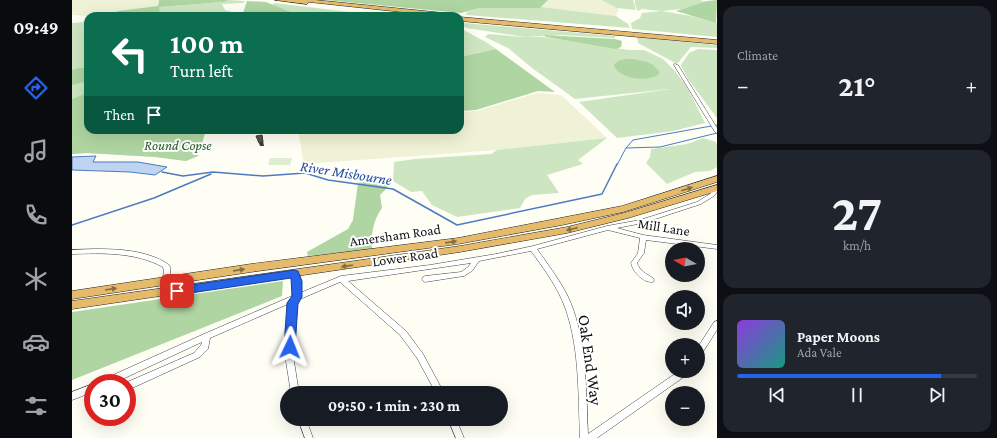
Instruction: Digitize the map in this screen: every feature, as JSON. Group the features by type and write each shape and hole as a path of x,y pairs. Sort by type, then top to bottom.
{"highway":[{"path":"278,0 388,12"},
{"path":"301,0 416,12"},
{"path":"464,18 717,39"},
{"path":"464,18 717,42"},
{"name":"Amersham Road","path":"72,295 458,241 624,209 717,179"},
{"path":"72,305 460,249 567,230 625,216 717,188"}],"street":[{"path":"676,65 717,132"},
{"name":"Lower Road","path":"125,374 208,336 341,279 476,260 533,248 607,228 641,222 699,204 712,195 717,188"},
{"name":"Mill Lane","path":"607,228 643,237 717,247"},
{"path":"643,237 641,253 634,263 639,274 651,280"},
{"name":"Oak End Way","path":"533,248 552,275 566,301 574,326 581,378 584,438"},
{"path":"72,252 117,253 134,255 160,262 166,266 167,272 165,281"},
{"path":"425,279 462,274 470,269 476,260"},
{"path":"294,274 297,297 292,303 290,349 294,386"},
{"path":"341,279 403,333 420,356 436,386"},
{"path":"705,342 717,324"},
{"path":"136,382 197,355 205,346 208,336"},
{"path":"590,438 675,378"},
{"path":"72,396 84,391"},
{"path":"305,426 309,438"},
{"path":"455,426 460,438"}],"green space":[{"path":"72,0 159,0 158,6 115,12 84,12 84,16 72,15"},
{"path":"159,0 229,0 224,2 159,7 160,12 118,11 158,6"},
{"path":"229,0 245,1 243,3 222,4 225,10 232,12 159,12 158,7 224,2"},
{"path":"325,0 548,0 540,8 480,8 464,12"},
{"path":"548,0 600,0 619,8 616,16 541,7"},
{"path":"601,0 633,0 636,10 617,8"},
{"path":"635,0 700,0 706,2 682,9 662,11 691,16 717,23 717,37 632,29 631,23 640,18 642,13 661,11 642,9 638,11 635,5"},
{"path":"717,0 716,23 676,11 707,1"},
{"path":"247,1 266,2 291,12 243,12"},
{"path":"274,3 349,12 291,12 273,5"},
{"path":"541,7 616,16 628,24 630,28 466,15 467,12 480,8"},
{"name":"Round Copse","path":"84,20 84,134 205,134 198,156 186,161 156,157 87,153 72,154 72,23 83,22"},
{"path":"464,23 615,36 615,38 561,35 525,37 464,26"},
{"path":"464,30 486,42 496,49 464,56"},
{"path":"488,34 543,37 629,50 644,50 663,59 675,71 687,87 705,123 673,131 617,138 579,102 670,89 575,99 532,68 508,48 485,37"},
{"path":"544,35 615,39 622,41 621,47 616,49 546,37"},
{"path":"637,37 717,45 717,48 691,47 677,64 638,43"},
{"path":"496,49 555,92 538,91 476,110 464,111 464,56"},
{"path":"698,49 717,50 717,118 688,79 681,65 689,53"},
{"path":"633,59 653,65 659,71 659,74 648,78 634,78 621,74 614,65 620,60"},
{"path":"84,68 84,82 72,85 72,70"},
{"path":"537,93 561,95 607,138 497,150 304,164 299,134 464,134 464,112 477,111"},
{"name":"Round Copse","path":"84,94 84,134 205,134 198,156 186,161 156,157 87,153 72,154 72,99"},
{"path":"607,138 578,160 583,164 547,175 559,193 532,195 525,199 520,208 457,217 432,205 422,191 411,192 393,181 394,162 415,159 491,154 497,150"},
{"path":"703,138 716,142 717,145 717,167 710,171 695,172 667,184 646,163 650,157 651,149 687,144"},
{"path":"270,158 292,158 290,165 268,165"},
{"path":"375,180 387,180 390,185 380,195 382,208 373,227 372,249 308,256 307,252 348,229 353,220 358,183"},
{"path":"283,281 282,296 72,380 72,312"}],"water":[{"path":"96,156 93,162 138,162 167,167 155,175 130,172 72,170 72,157"}],"building":[{"path":"262,135 263,142 259,143 256,136"}],"waterway":[{"name":"River Misbourne","path":"626,148 633,140 717,125"},
{"name":"River Misbourne","path":"626,148 660,147 717,133"},
{"name":"River Misbourne","path":"617,165 626,148"},
{"name":"River Misbourne","path":"162,172 183,176 213,172 263,176 305,173 328,180 393,189 457,225 602,194 617,164"},
{"path":"72,225 154,198 211,174"}],"route":[{"path":"177,291 294,274 297,297 292,303 290,347"}]}
